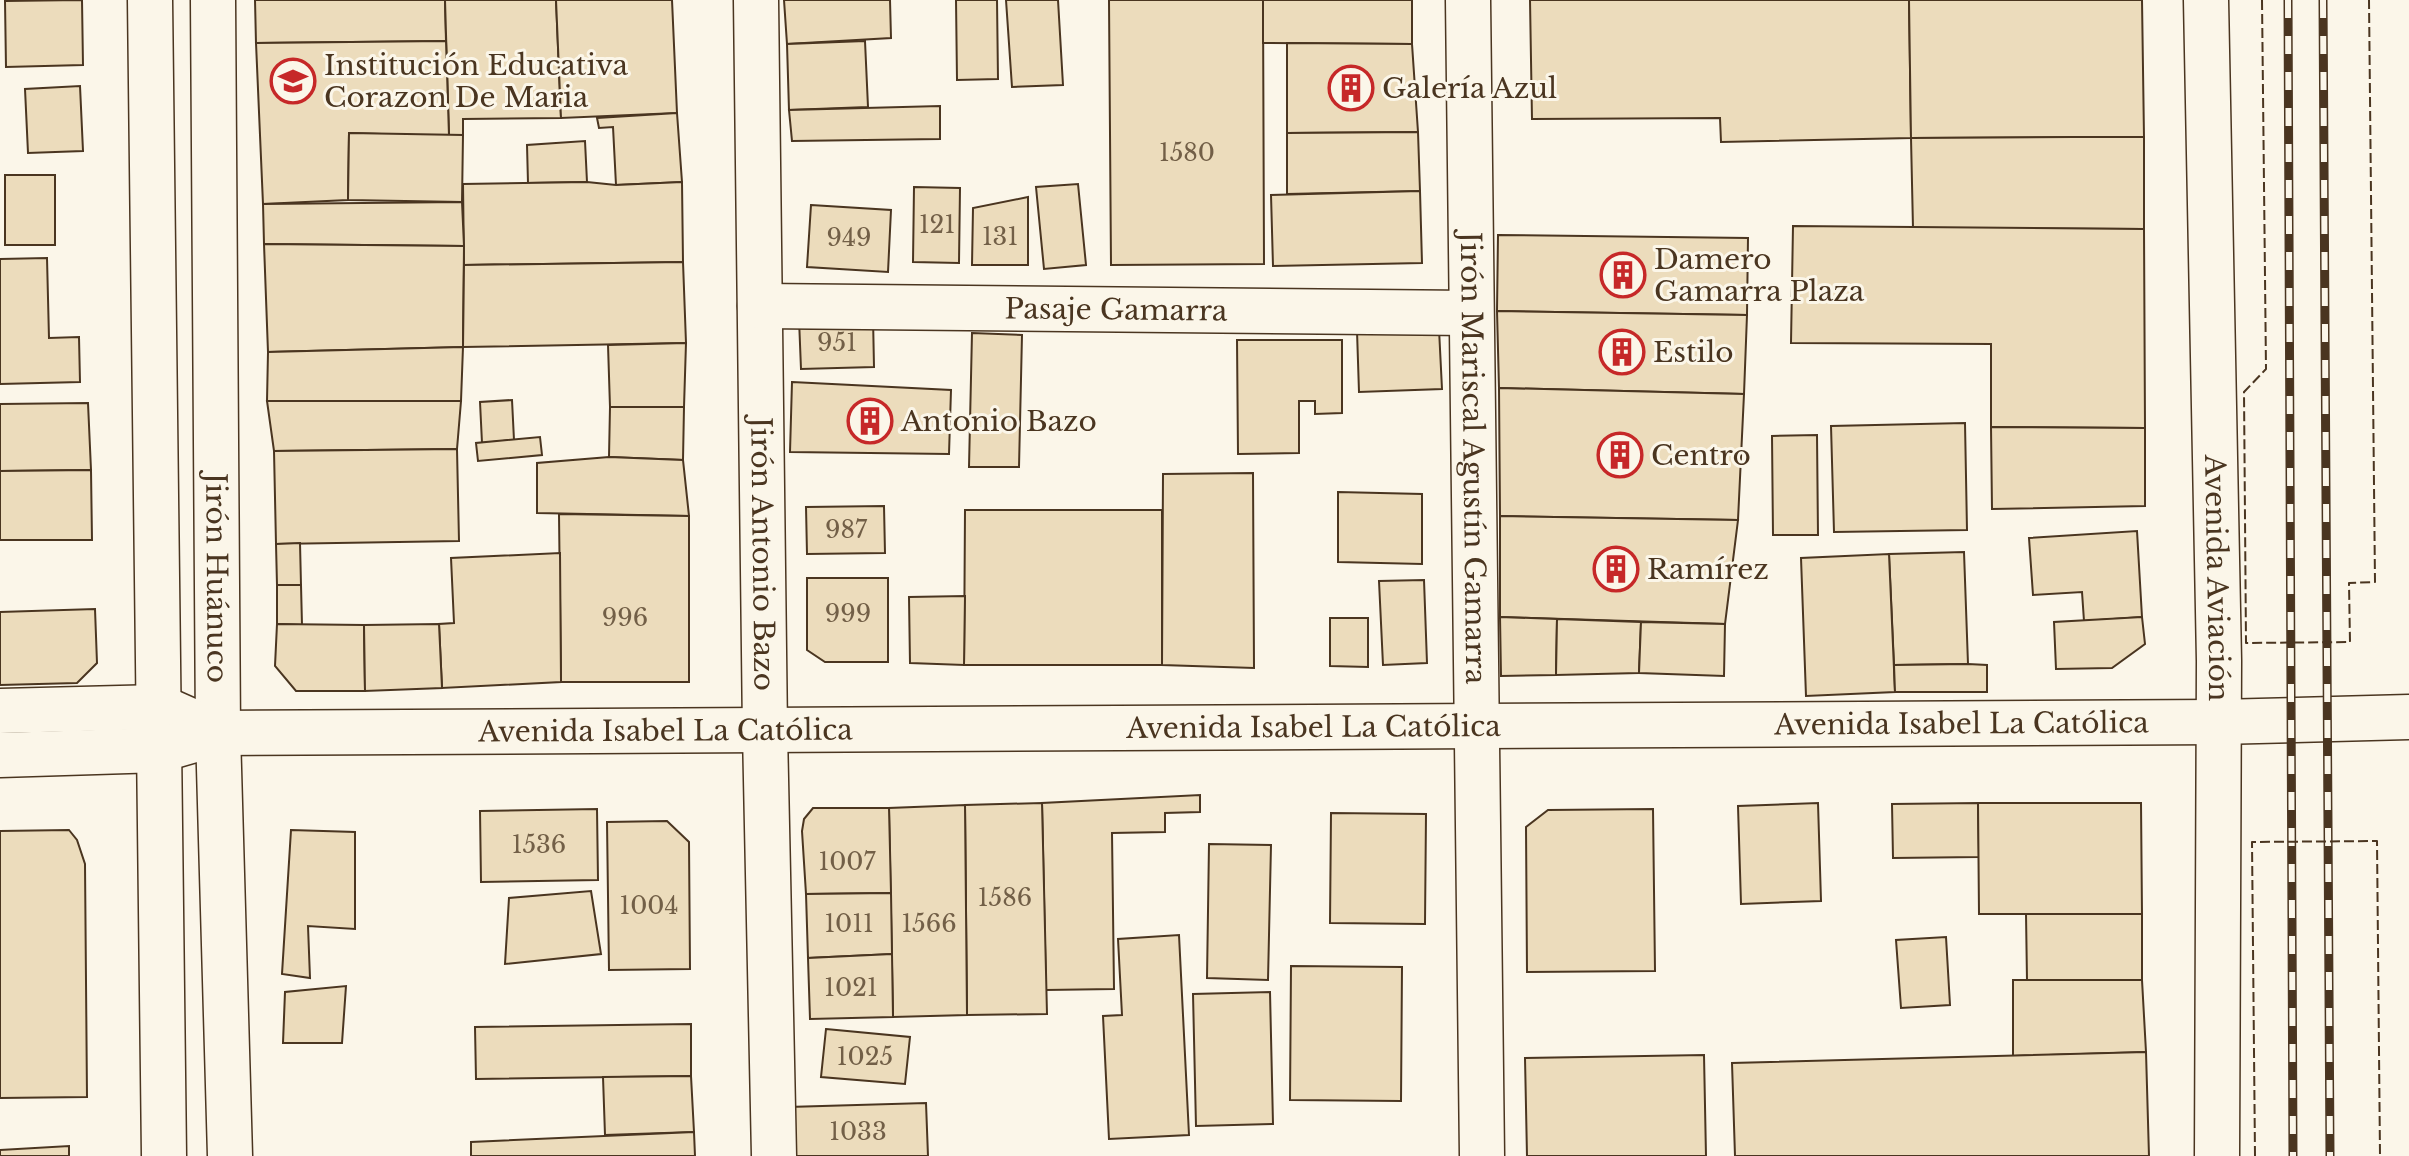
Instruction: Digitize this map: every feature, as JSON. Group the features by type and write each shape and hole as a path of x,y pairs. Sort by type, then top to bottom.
{"street":[{"name":"Jirón Huánuco","path":"150,0 164,1156"},
{"name":"Jirón Huánuco","path":"213,0 218,733 230,1156"},
{"name":"Jirón Antonio Bazo","path":"756,0 774,1156"},
{"name":"Jirón Mariscal Agustín Gamarra","path":"1468,0 1482,1156"},
{"name":"Avenida Aviación","path":"2206,0 2219,722 2217,1156"},
{"name":"Pasaje Gamarra","path":"760,306 1470,313"},
{"name":"Avenida Isabel La Católica","path":"0,711 160,707 218,733"},
{"name":"Avenida Isabel La Católica","path":"0,755 160,750 218,733 2219,722 2409,717"}],"building":[{"path":"82,0 83,65 6,67 5,1"},
{"path":"255,0 445,0 446,41 256,43"},
{"path":"445,0 556,0 561,118 463,119 463,135 449,136"},
{"path":"556,0 672,0 677,113 561,118"},
{"path":"784,0 890,0 891,38 787,44"},
{"path":"956,0 997,0 998,79 957,80"},
{"path":"1006,0 1058,0 1063,85 1012,87"},
{"path":"1109,0 1263,0 1264,264 1111,265"},
{"path":"1263,0 1412,0 1412,44 1263,43"},
{"path":"1530,0 1909,0 1911,138 1721,142 1720,118 1532,119"},
{"path":"1909,0 2142,0 2144,137 1911,138"},
{"path":"446,41 449,136 349,133 348,200 263,204 256,43"},
{"path":"865,41 868,107 789,110 787,44"},
{"name":"Galería Azul","path":"1287,43 1412,44 1418,132 1287,133"},
{"path":"80,86 83,151 28,153 25,89"},
{"path":"940,106 940,139 792,141 789,110"},
{"path":"677,113 682,182 616,185 613,127 599,128 597,118"},
{"path":"1418,132 1420,191 1287,194 1287,133"},
{"path":"349,133 463,135 462,202 348,200"},
{"path":"2144,137 2144,229 1913,228 1911,138"},
{"path":"585,141 587,182 528,183 527,145"},
{"path":"5,175 55,175 55,245 5,245"},
{"path":"587,182 616,185 682,182 683,262 464,265 463,184"},
{"path":"1078,184 1086,265 1044,269 1036,187"},
{"path":"914,187 960,188 959,263 913,262"},
{"path":"1420,191 1422,263 1273,266 1271,195"},
{"path":"1028,197 1028,265 972,265 973,208"},
{"path":"462,202 464,246 264,244 263,204"},
{"path":"811,205 891,210 888,272 807,267"},
{"path":"1793,226 2144,229 2145,428 1991,427 1991,344 1791,343"},
{"name":"Damero Gamarra Plaza","path":"1498,235 1748,238 1747,315 1497,311"},
{"path":"264,244 464,246 463,347 268,352"},
{"path":"47,258 49,338 79,337 80,382 0,384 0,259"},
{"path":"683,262 686,343 463,347 464,265"},
{"name":"Estilo","path":"1497,311 1747,315 1744,394 1499,388"},
{"path":"873,317 874,367 801,369 799,319"},
{"path":"1439,329 1442,389 1359,392 1357,331"},
{"path":"972,333 1022,335 1019,467 969,467"},
{"path":"1237,340 1342,340 1342,413 1315,414 1315,401 1299,401 1299,453 1238,454"},
{"path":"686,343 684,407 610,407 608,345"},
{"path":"463,347 461,401 267,401 268,352"},
{"name":"Antonio Bazo","path":"792,382 951,390 949,454 790,452"},
{"name":"Centro","path":"1499,388 1744,394 1738,520 1500,516"},
{"path":"512,400 514,440 482,443 480,402"},
{"path":"267,401 461,401 457,449 274,451"},
{"path":"88,403 91,470 0,471 0,404"},
{"path":"610,407 684,407 683,460 609,457"},
{"path":"1965,423 1967,530 1834,532 1831,426"},
{"path":"1991,427 2145,428 2145,506 1992,509"},
{"path":"1817,435 1818,535 1773,535 1772,436"},
{"path":"540,437 542,455 478,461 476,443"},
{"path":"457,449 459,541 276,544 274,451"},
{"path":"609,457 683,460 689,516 537,513 537,463"},
{"path":"91,470 92,540 0,540 0,471"},
{"path":"1253,473 1254,668 1162,665 1163,474"},
{"path":"1338,492 1422,494 1422,564 1338,562"},
{"path":"884,506 885,553 807,554 806,507"},
{"path":"965,510 1162,510 1162,665 964,665"},
{"path":"559,514 689,516 689,682 561,682"},
{"name":"Ramírez","path":"1500,516 1738,520 1725,624 1500,617"},
{"path":"2137,531 2142,617 2084,621 2082,592 2033,595 2029,538"},
{"path":"300,543 301,585 277,585 276,544"},
{"path":"1964,552 1968,664 1894,665 1889,554"},
{"path":"560,553 561,682 442,688 439,624 454,623 451,558"},
{"path":"1889,554 1895,692 1806,696 1801,558"},
{"path":"807,578 888,578 888,662 825,662 807,650"},
{"path":"1424,580 1427,663 1383,665 1379,581"},
{"path":"277,585 301,585 302,625 277,624"},
{"path":"965,596 964,665 910,663 909,597"},
{"path":"95,609 97,663 77,683 0,685 0,612"},
{"path":"1500,617 1557,619 1556,675 1501,676"},
{"path":"2142,617 2145,644 2112,668 2056,669 2054,622"},
{"path":"1330,618 1368,618 1368,667 1330,666"},
{"path":"1557,619 1641,622 1639,673 1556,675"},
{"path":"1641,622 1725,624 1724,676 1639,673"},
{"path":"277,624 364,625 365,691 296,691 275,666"},
{"path":"439,624 442,688 365,691 364,625"},
{"path":"1894,665 1987,665 1987,692 1895,692"},
{"path":"1200,795 1200,812 1165,813 1165,832 1112,833 1114,989 1046,990 1042,803"},
{"path":"1042,803 1047,1014 967,1015 965,805"},
{"path":"1818,803 1821,901 1741,904 1738,806"},
{"path":"1978,803 1979,857 1893,858 1892,804"},
{"path":"1978,803 2141,803 2142,914 1979,914"},
{"path":"965,805 967,1015 893,1017 889,808"},
{"path":"813,808 889,808 891,893 806,894 802,831 804,819"},
{"path":"597,809 598,880 481,882 480,811"},
{"path":"1653,809 1655,971 1527,972 1526,827 1548,810"},
{"path":"1331,813 1426,814 1425,924 1330,923"},
{"path":"667,821 689,842 690,969 609,970 607,822"},
{"path":"69,830 77,840 85,864 87,1097 0,1098 0,831"},
{"path":"291,830 355,832 355,929 308,926 310,978 282,974"},
{"path":"1209,844 1271,845 1268,980 1207,978"},
{"path":"591,891 601,954 505,964 509,898"},
{"path":"891,893 892,954 808,958 806,894"},
{"path":"2026,914 2142,914 2142,980 2027,980"},
{"path":"1179,935 1189,1135 1109,1139 1103,1016 1122,1015 1118,939"},
{"path":"1946,937 1950,1005 1901,1008 1896,940"},
{"path":"892,954 893,1017 810,1019 808,958"},
{"path":"1291,966 1402,967 1401,1101 1290,1100"},
{"path":"2013,980 2142,980 2146,1052 2013,1056"},
{"path":"346,986 342,1043 283,1043 285,992"},
{"path":"1270,992 1273,1124 1196,1126 1193,994"},
{"path":"691,1024 691,1076 476,1079 475,1027"},
{"path":"826,1029 910,1037 905,1084 821,1077"},
{"path":"2146,1052 2149,1156 1735,1156 1732,1063"},
{"path":"1704,1055 1706,1156 1527,1156 1525,1058"},
{"path":"691,1076 694,1132 605,1135 603,1077"},
{"path":"926,1103 928,1156 791,1156 788,1107"},
{"path":"694,1132 695,1156 471,1156 471,1142"},
{"path":"69,1146 69,1156 0,1156 0,1150"}],"railway":[{"path":"2288,0 2293,1156"},
{"path":"2323,0 2330,1156"}],"fence":[{"path":"2262,0 2266,369 2244,392 2246,643 2350,642 2349,583 2375,582 2369,0"},
{"path":"2255,1156 2252,842 2377,841 2380,1156"}],"place":[{"name":"Institución Educativa Corazon De Maria","path":"293,81"},
{"name":"Galería Azul","path":"1351,88"},
{"name":"Damero Gamarra Plaza","path":"1623,275"},
{"name":"Estilo","path":"1622,352"},
{"name":"Antonio Bazo","path":"870,421"},
{"name":"Centro","path":"1620,455"},
{"name":"Ramírez","path":"1616,569"}]}
